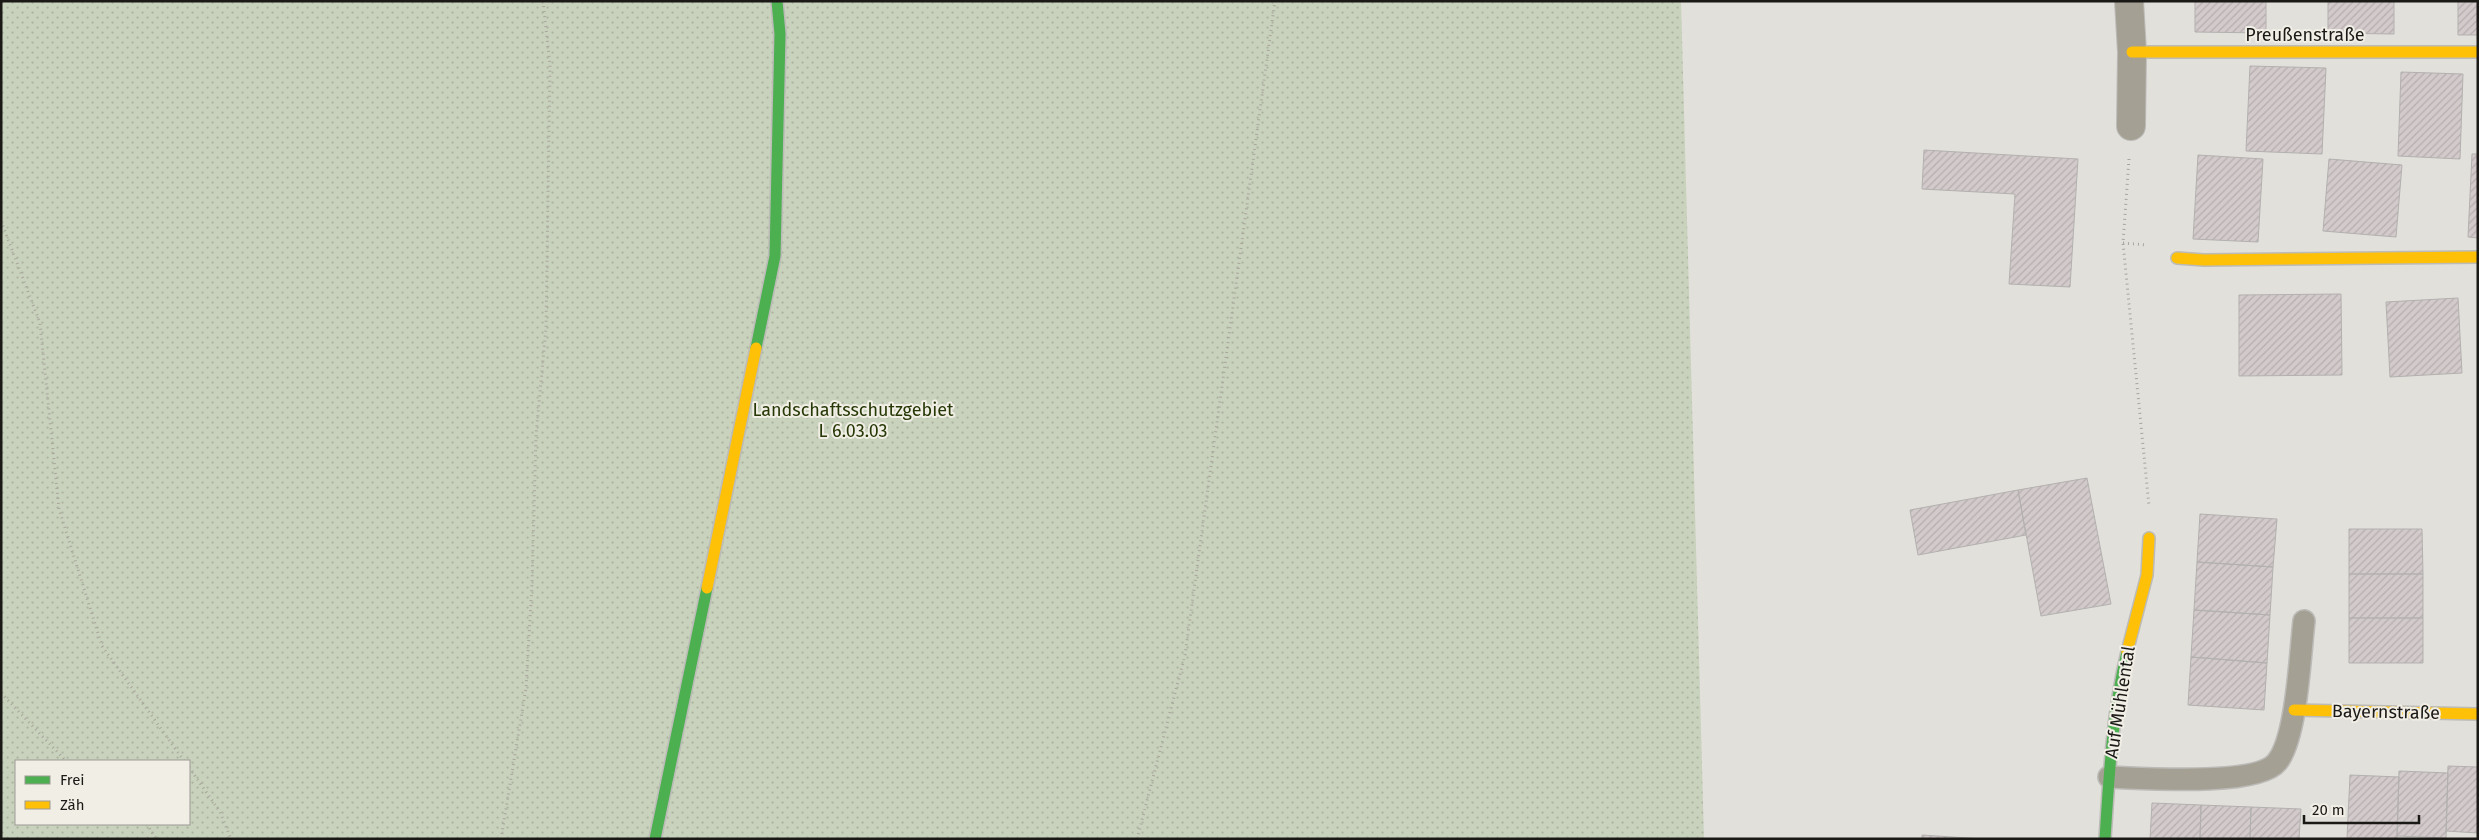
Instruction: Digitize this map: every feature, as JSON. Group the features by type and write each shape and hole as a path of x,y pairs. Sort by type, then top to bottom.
{"street":[{"path":"655,839 775,256 780,34 777,1"},
{"path":"2129,1 2132,52 2131,126"},
{"name":"Preußenstraße","path":"2132,52 2478,52"},
{"path":"2177,258 2204,260 2478,257"},
{"name":"Auf Mühlental","path":"2104,839 2121,677 2147,574 2149,538"},
{"name":"Bayernstraße","path":"2294,710 2478,714"}],"lane":[{"path":"2109,777 2232,778 2260,772 2277,763 2289,739 2304,621"}],"path":[{"path":"501,839 526,688 532,585 536,434 546,328 550,65 543,1"},
{"path":"1137,839 1185,655 1275,1"},
{"path":"2131,126 2123,243 2150,518 2149,538"},
{"path":"1,221 40,323 59,509 102,646 183,760"},
{"path":"1,692 65,760"},
{"path":"190,768 220,812 231,839"},
{"path":"148,825 156,839"}],"green space":[{"name":"Landschaftsschutzgebiet L 6.03.03","path":"1,1 1681,1 1704,839 1,839"}],"building":[{"path":"2195,1 2266,1 2266,33 2195,32"},
{"path":"2328,1 2394,1 2394,34 2328,33"},
{"path":"2458,1 2478,1 2478,35 2458,35"},
{"path":"2250,66 2326,68 2322,154 2246,151"},
{"path":"2401,72 2463,74 2460,159 2398,156"},
{"path":"1924,150 2078,159 2070,287 2009,284 2015,194 1922,189"},
{"path":"2472,154 2478,154 2478,238 2468,237"},
{"path":"2198,155 2263,159 2258,242 2193,239"},
{"path":"2329,159 2402,165 2396,237 2323,231"},
{"path":"2341,294 2342,375 2239,376 2239,295"},
{"path":"2458,298 2462,373 2390,377 2386,302"},
{"path":"2087,478 2111,604 2041,616 2018,490"},
{"path":"2018,490 2026,535 1918,555 1910,510"},
{"path":"2200,514 2277,519 2273,567 2197,562"},
{"path":"2349,529 2422,529 2423,574 2349,574"},
{"path":"2197,562 2273,567 2270,615 2194,610"},
{"path":"2349,574 2423,574 2423,618 2349,618"},
{"path":"2194,610 2270,615 2267,663 2191,657"},
{"path":"2349,618 2423,618 2423,663 2349,663"},
{"path":"2191,657 2267,663 2264,710 2188,705"},
{"path":"2448,766 2478,767 2478,833 2446,831"},
{"path":"2399,771 2448,773 2446,838 2397,836"},
{"path":"2350,775 2399,777 2397,839 2347,839"},
{"path":"2152,803 2201,805 2200,839 2150,839"},
{"path":"2201,805 2251,807 2250,839 2200,839"},
{"path":"2251,807 2301,809 2299,839 2250,839"},
{"path":"1922,835 1983,839 1922,839"}],"traffic: fast":[{"path":"756,348 775,256 780,34 777,1"},
{"path":"655,839 707,588"},
{"path":"2105,839 2115,722 2127,652"}],"traffic: slow":[{"path":"2132,52 2478,52"},
{"path":"2177,258 2204,260 2478,257"},
{"path":"707,588 756,348"},
{"path":"2127,652 2147,575 2149,538"},
{"path":"2294,710 2478,714"}]}
